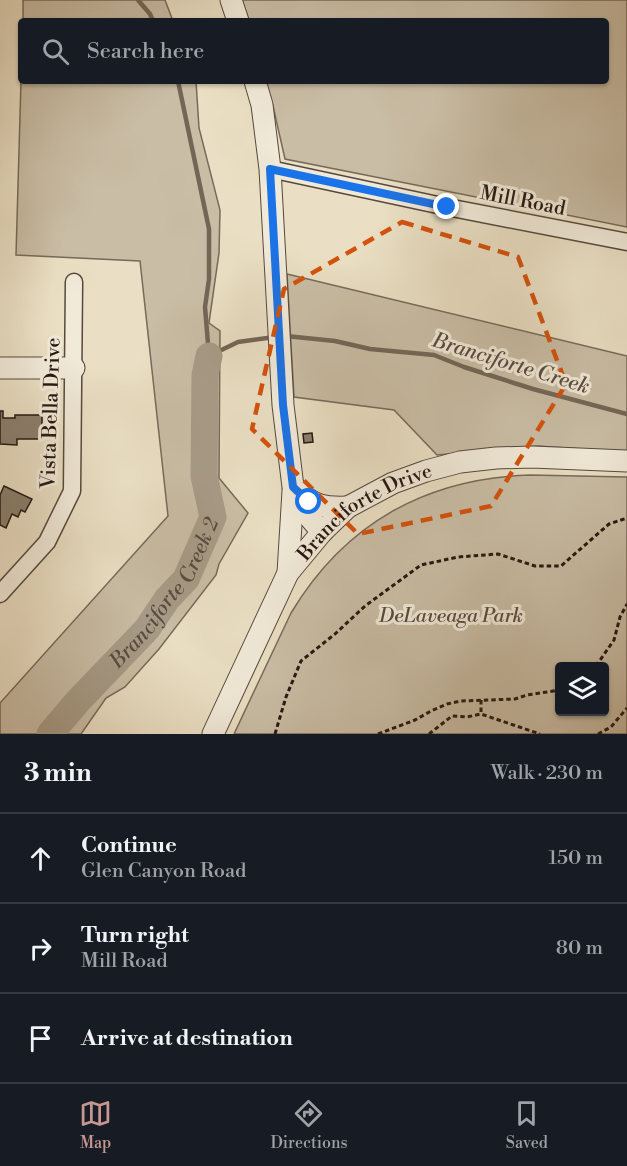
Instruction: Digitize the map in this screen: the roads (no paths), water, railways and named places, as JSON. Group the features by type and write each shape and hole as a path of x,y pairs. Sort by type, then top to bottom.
{"street":[{"path":"231,0 237,18"},
{"path":"256,84 262,105 270,169 283,405 293,487 288,573"},
{"name":"Mill Road","path":"270,169 627,242"},
{"name":"Vista Bella Drive","path":"0,594 47,542 72,491 74,282"},
{"path":"0,368 74,368"},
{"name":"Branciforte Drive","path":"213,734 288,573 322,532 348,507 393,483 460,462 532,457 627,461"},
{"path":"293,487 309,502 327,508 348,507"},
{"path":"293,487 304,512 322,532"}],"waterway":[{"path":"138,0 152,18"},
{"path":"179,84 209,229 209,279 205,307 209,356 238,342 275,337"},
{"name":"Branciforte Creek","path":"286,336 335,341 370,349 434,355 533,389 627,414"},
{"name":"Branciforte Creek 2","path":"50,734 78,701 147,629 167,599 186,579 213,517 204,476 205,375 209,356"}],"park label":[{"name":"DeLaveaga Park","path":"451,615"}]}
